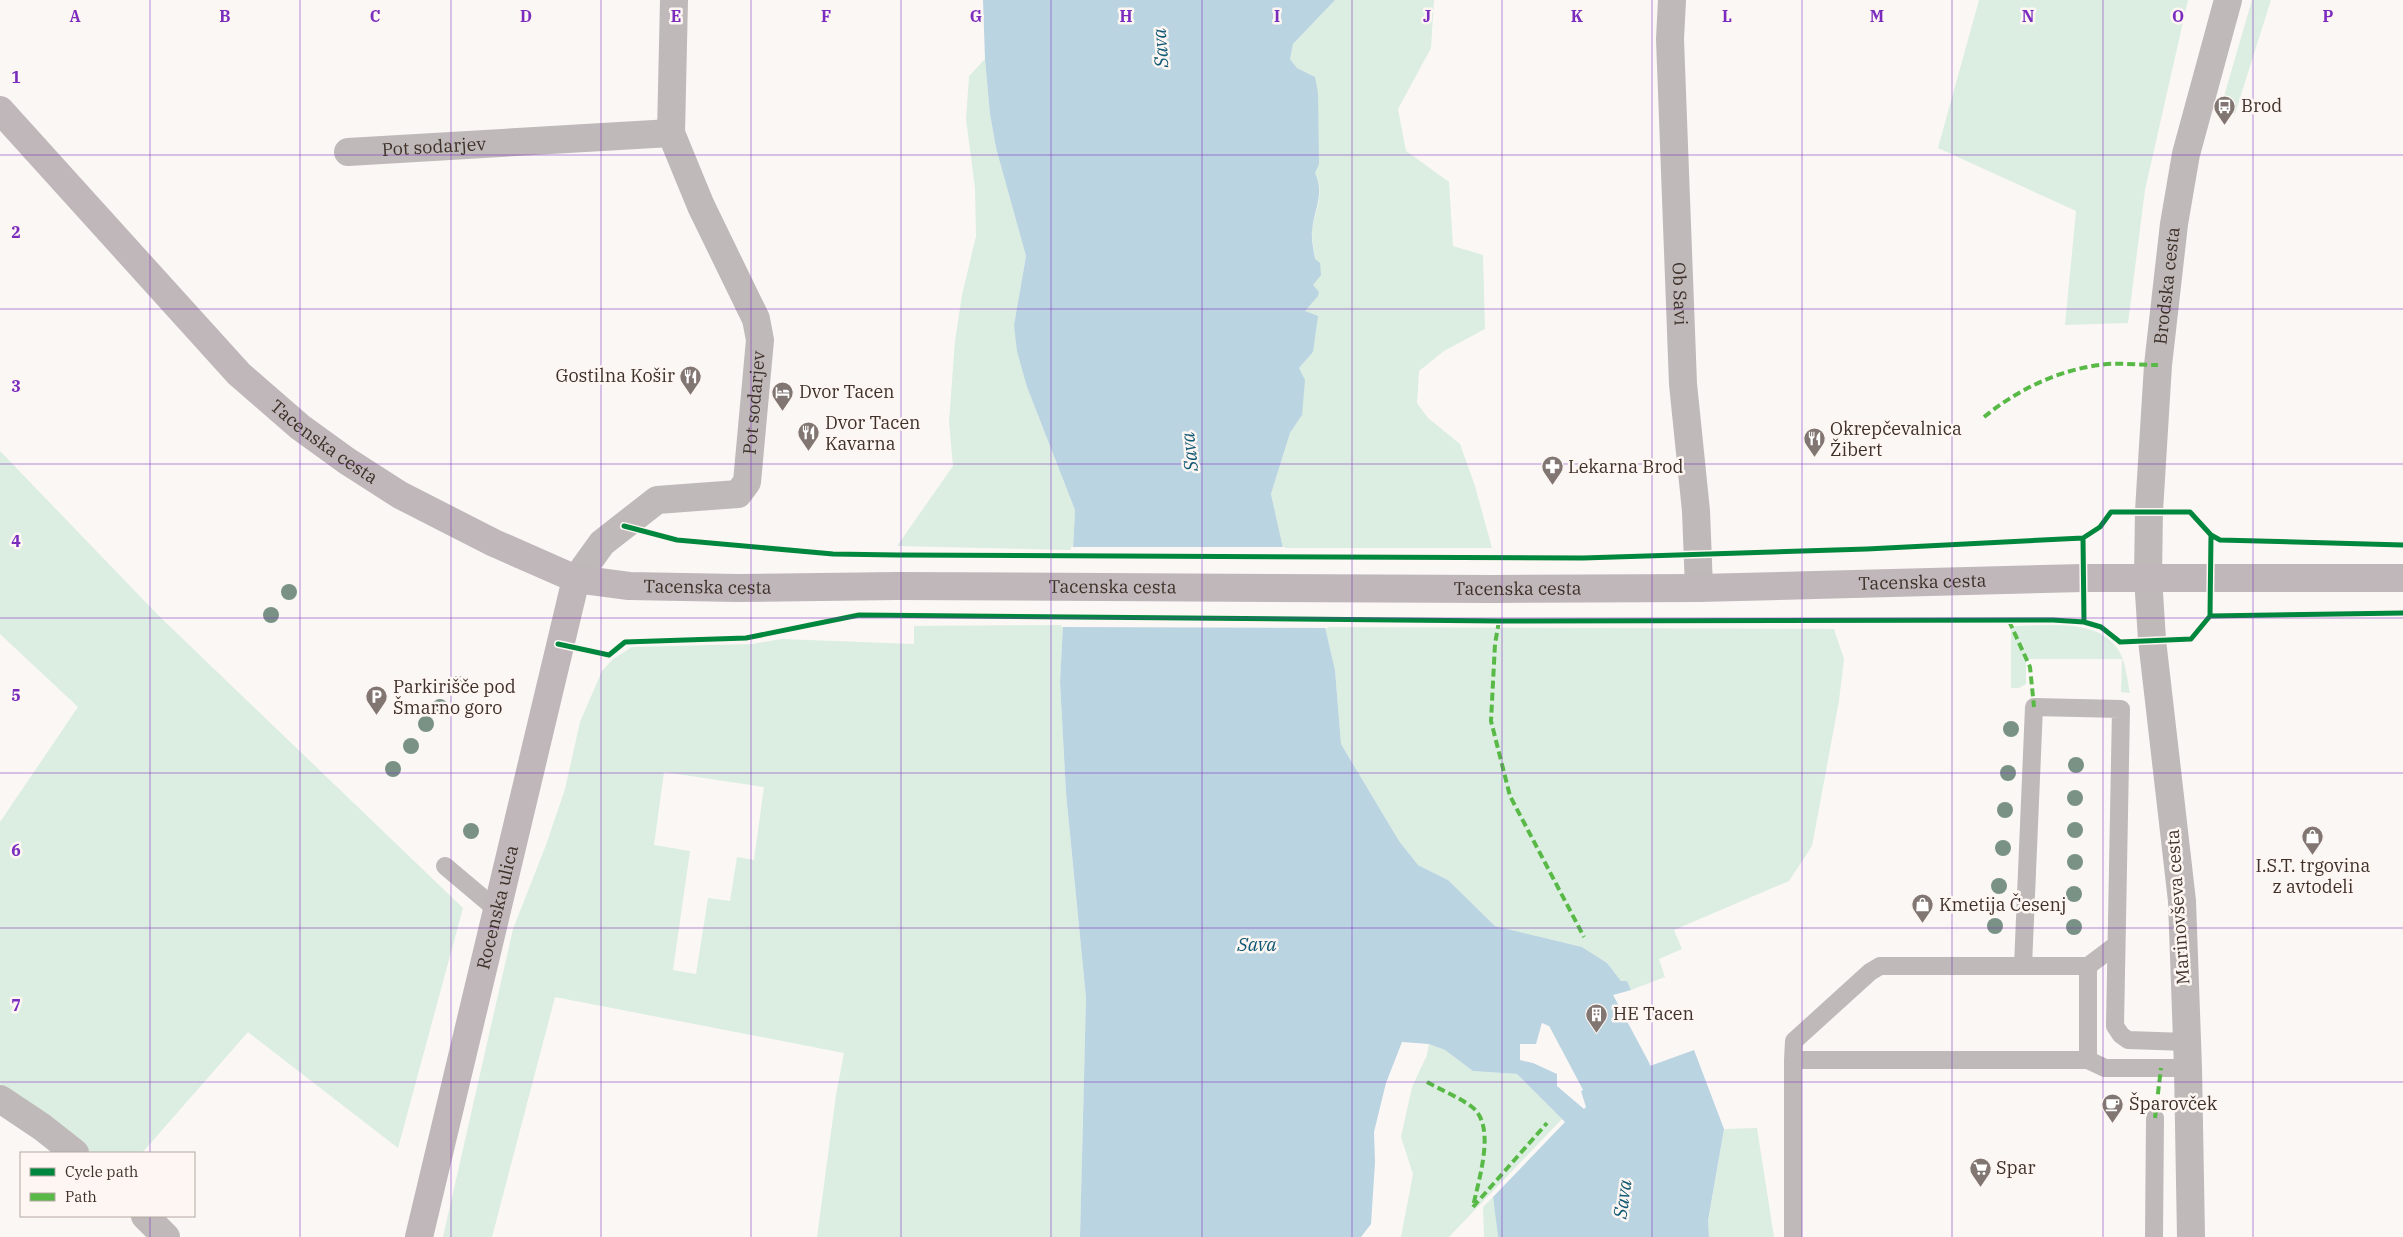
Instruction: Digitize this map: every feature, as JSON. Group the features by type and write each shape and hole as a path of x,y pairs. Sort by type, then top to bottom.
{"main road":[{"name":"Tacenska cesta","path":"0,110 239,374 300,426 347,461 400,495 494,543 576,578 629,586 737,588 897,586 1699,588 2148,578 2403,578"},
{"name":"Rocenska ulica","path":"419,1237 576,578"}],"street":[{"name":"Pot sodarjev","path":"576,578 602,543 657,500 738,494 747,482 760,340 756,320 701,206 671,133 674,0"},
{"name":"Ob Savi","path":"1672,0 1670,39 1683,384 1696,511 1699,588"},
{"name":"Brodska cesta","path":"2148,578 2156,386 2174,224 2186,154 2228,0"},
{"name":"Pot sodarjev","path":"348,152 671,133"},
{"name":"Marinovševa cesta","path":"2148,578 2152,640 2182,901 2190,1237"},
{"path":"0,1099 42,1127 74,1152"},
{"path":"146,1217 166,1237"}],"lane":[{"path":"2023,966 2034,707 2121,709 2115,1026 2120,1035 2128,1040 2187,1055"},
{"path":"446,866 496,909"},
{"path":"1793,1237 1794,1041 1870,972 1880,966 2088,966 2116,945"},
{"path":"2088,966 2088,1060"},
{"path":"1793,1060 2088,1060 2105,1068 2187,1055"},
{"path":"2154,1237 2155,1118"}],"green space":[{"path":"1335,0 1434,0 1431,48 1398,109 1406,151 1449,182 1453,246 1483,255 1485,329 1444,351 1419,371 1417,403 1428,418 1460,444 1475,486 1492,548 1283,548 1271,494 1290,433 1302,415 1299,368 1313,352 1305,315 1315,267 1312,229 1320,194 1315,173 1315,77 1297,68 1290,59 1293,44"},
{"path":"1979,0 2188,0 2145,190 2128,323 2065,325 2076,211 1938,148"},
{"path":"2252,0 2271,0 2235,114 2220,110"},
{"path":"985,59 990,114 996,148 1026,256 1014,325 1027,387 1075,510 1073,550 897,546 953,466 949,422 955,341 962,295 976,236 975,188 966,119 969,76"},
{"path":"0,451 158,615 463,908 398,1148 248,1032 143,1152 90,1152 48,1115 0,1084 0,822 78,707 0,634"},
{"path":"1063,625 1060,682 1066,793 1086,998 1080,1237 817,1237 836,1095 844,1053 555,997 492,1237 443,1237 513,929 546,845 565,789 580,722 602,671 613,659 632,647 752,644 782,639 914,644 914,626 897,626","holes":["664,772 764,787 754,860 737,857 730,901 708,898 696,974 673,970 690,851 654,845"]},
{"path":"2011,626 2070,626 2085,628 2098,633 2110,640 2119,651 2125,666 2130,693 2121,692 2122,659 2026,659 2026,684 2019,688 2011,688"},
{"path":"1325,627 1834,629 1844,659 1839,701 1812,846 1789,881 1674,930 1682,949 1659,959 1665,977 1631,990 1627,981 1621,981 1607,963 1582,947 1495,926 1448,880 1418,865 1399,841 1341,744 1335,670"},
{"path":"1429,1044 1445,1050 1473,1071 1517,1074 1562,1119 1449,1237 1401,1237 1413,1174 1401,1137 1412,1087 1427,1055"},
{"path":"1757,1128 1774,1237 1709,1237 1708,1222 1724,1129"},
{"path":"1493,1197 1498,1237 1484,1237 1483,1207"}],"water":[{"name":"Sava","path":"983,0 1335,0 1293,44 1290,59 1297,68 1315,77 1318,93 1319,164 1315,173 1318,180 1319,195 1313,223 1312,241 1315,259 1320,263 1321,275 1313,285 1319,292 1318,296 1305,311 1318,316 1313,352 1299,368 1305,380 1302,415 1290,433 1271,494 1283,548 1325,627 1335,670 1341,744 1399,841 1418,865 1448,880 1495,926 1582,947 1607,963 1621,981 1627,981 1631,990 1557,1011 1527,1007 1526,1012 1543,1019 1536,1044 1520,1044 1520,1060 1533,1063 1557,1074 1557,1086 1584,1109 1586,1107 1581,1091 1694,1050 1724,1129 1708,1221 1709,1237 1498,1237 1493,1197 1565,1122 1517,1074 1473,1071 1445,1050 1429,1044 1402,1042 1386,1083 1374,1132 1375,1162 1371,1224 1361,1237 1080,1237 1086,998 1066,793 1060,682 1063,625 1073,550 1075,510 1027,387 1017,351 1014,325 1026,256 996,148 990,114 985,59"}],"pier":[{"path":"1071,547 1285,547 1328,628 1061,627"}],"waterway":[{"name":"Sava","path":"1487,978 1538,982 1575,999 1617,1078 1633,1118 1616,1237"}],"marked path":[{"path":"1984,417 2012,397 2041,381 2073,370 2107,364 2158,365"},
{"path":"1499,621 1495,644 1491,721 1510,796 1584,937"},
{"path":"2009,621 2030,667 2034,707"},
{"path":"2155,1118 2161,1068"},
{"path":"1427,1082 1467,1103 1479,1116 1485,1140 1473,1207"},
{"path":"1473,1207 1547,1123"}],"cycle path":[{"path":"624,526 677,540 833,554 1583,558 1867,549 2083,538 2100,527 2111,512 2190,512 2211,535 2220,540 2403,545"},
{"path":"2210,616 2211,535"},
{"path":"2083,538 2084,622"},
{"path":"558,644 609,655 625,642 746,638 859,615 1499,621 2053,620 2084,622 2101,627 2120,642 2191,639 2210,616 2403,613"}],"place":[{"name":"Brod","path":"2225,125"},
{"name":"Gostilna Košir","path":"691,395"},
{"name":"Dvor Tacen","path":"783,411"},
{"name":"Dvor Tacen Kavarna","path":"809,452"},
{"name":"Okrepčevalnica Žibert","path":"1814,458"},
{"name":"Lekarna Brod","path":"1552,486"},
{"name":"Parkirišče pod Šmarno goro","path":"377,716"},
{"name":"I.S.T. trgovina z avtodeli","path":"2313,855"},
{"name":"Kmetija Česenj","path":"1923,924"},
{"name":"HE Tacen","path":"1597,1033"},
{"name":"Šparovček","path":"2113,1123"},
{"name":"Spar","path":"1980,1187"}]}
